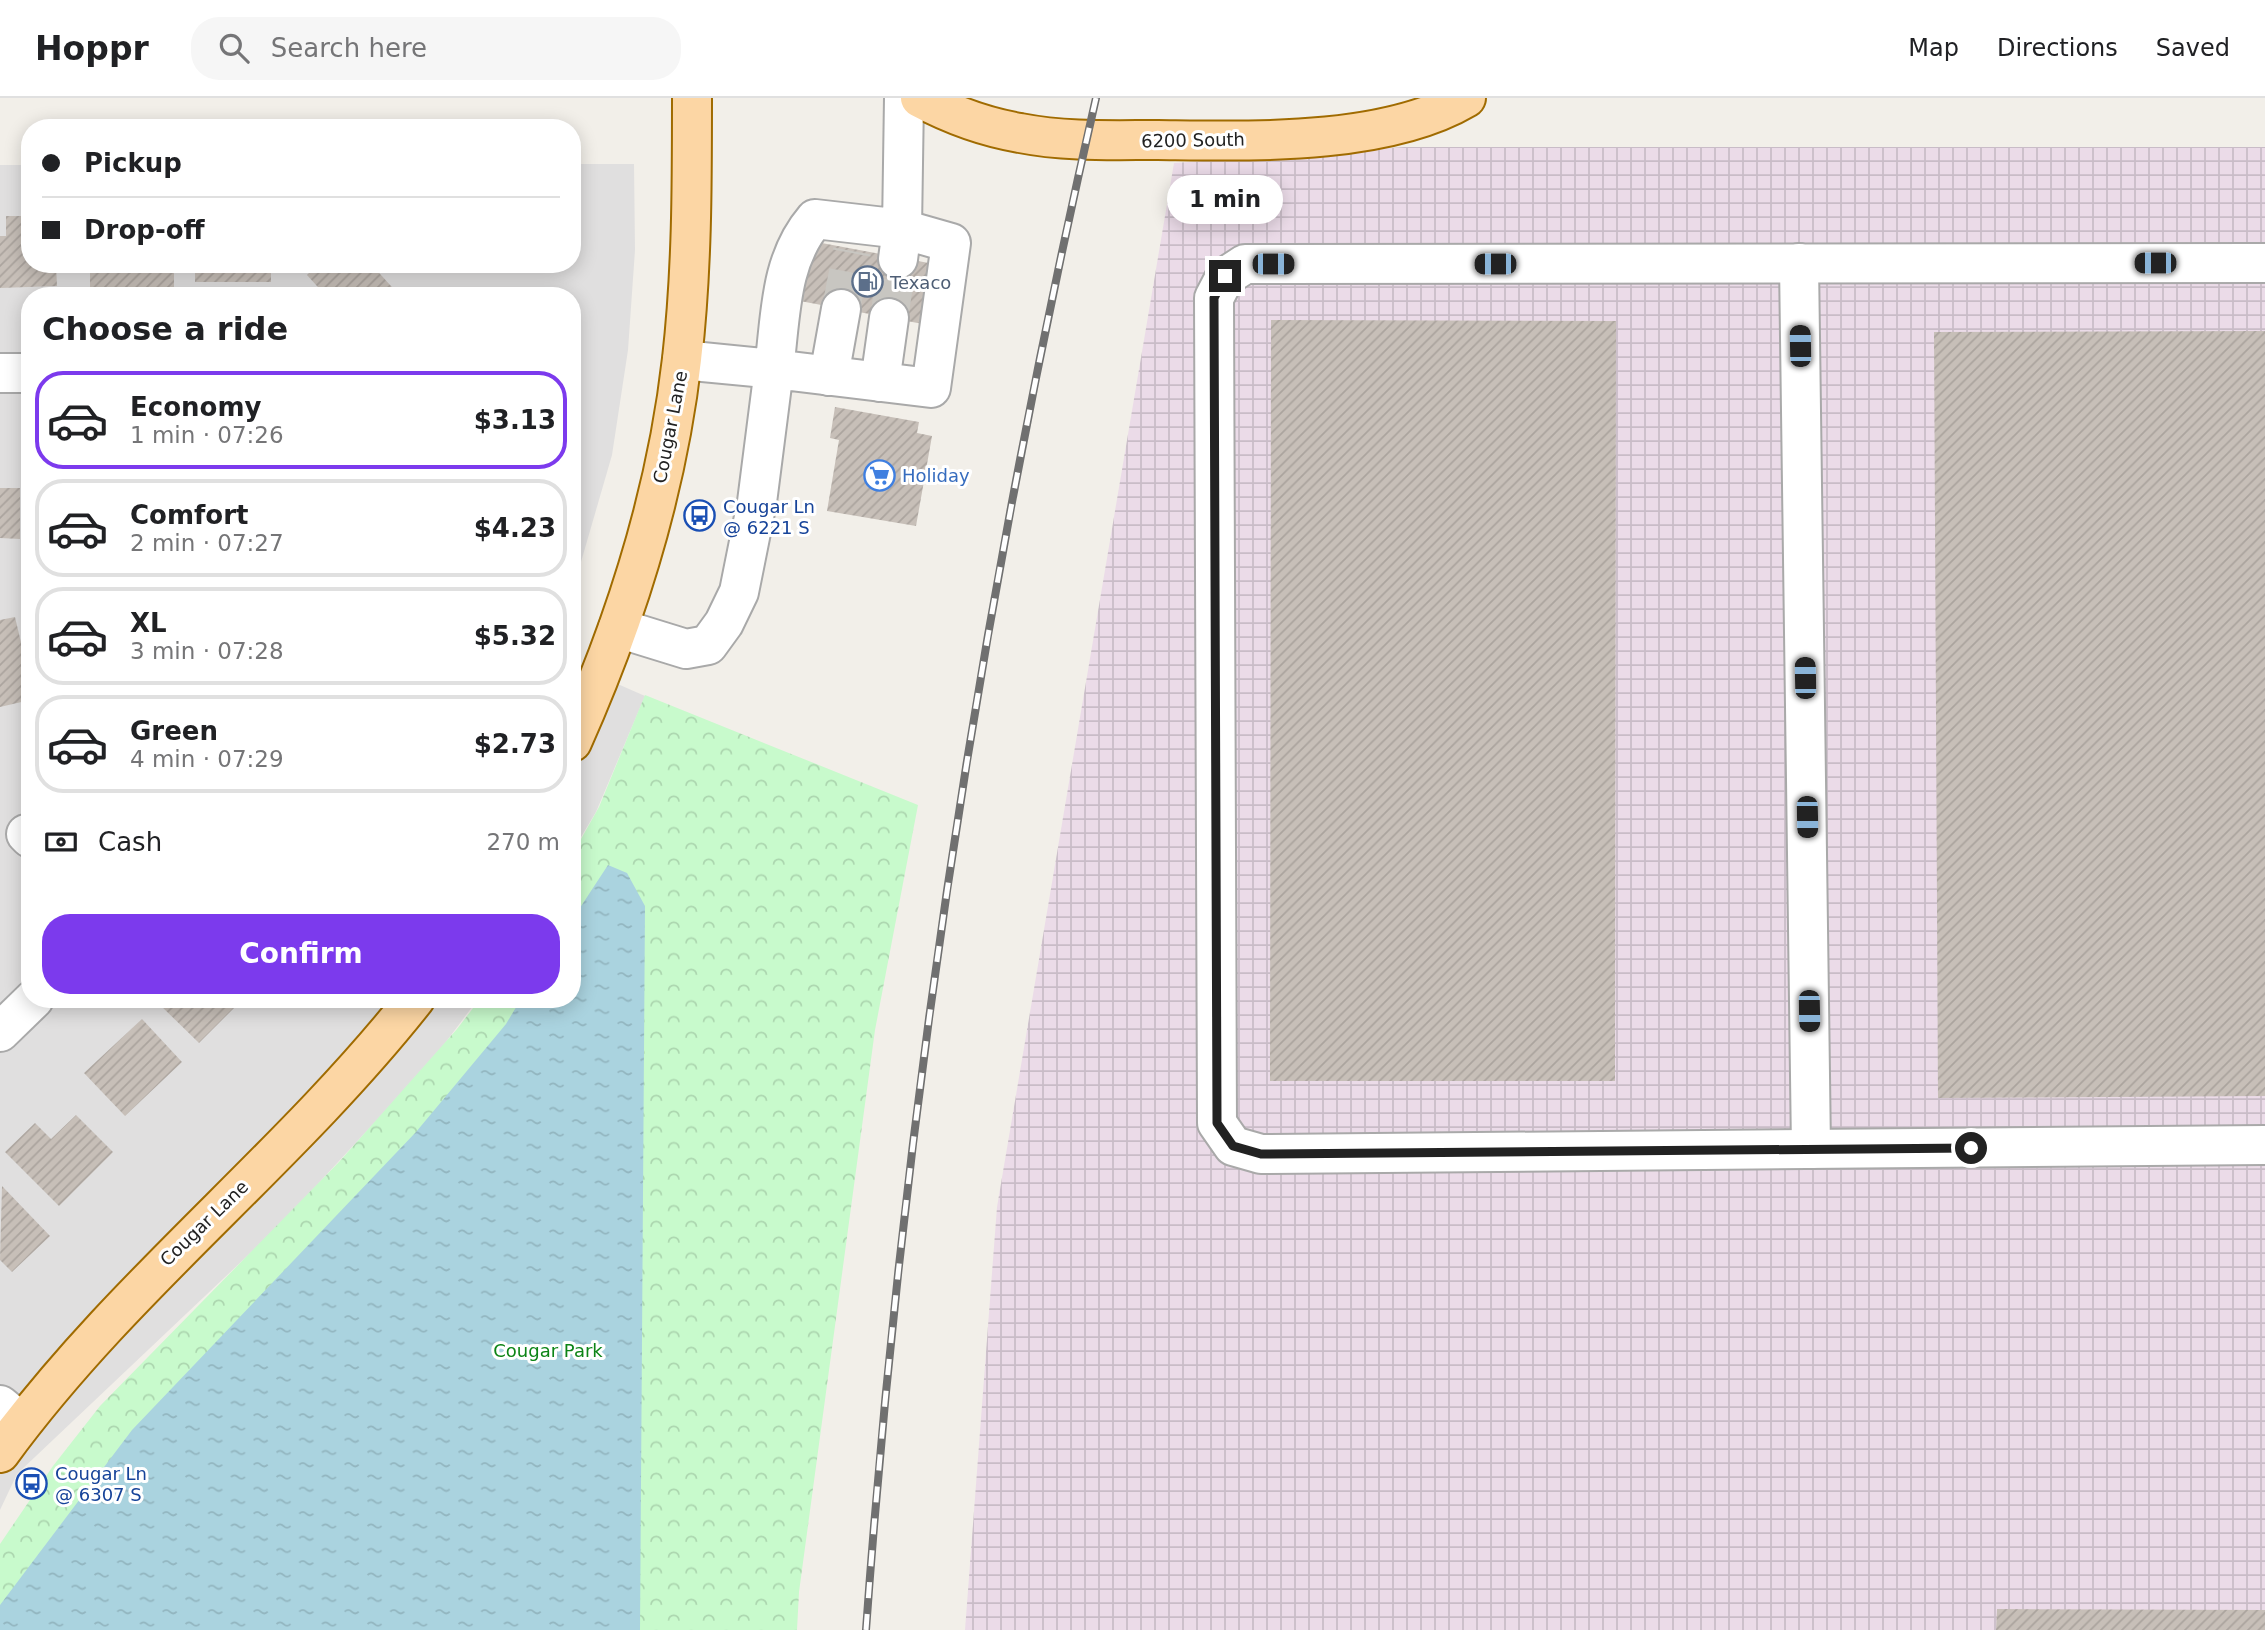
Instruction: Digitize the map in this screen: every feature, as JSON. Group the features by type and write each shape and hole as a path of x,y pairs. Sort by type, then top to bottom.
{"main road":[{"name":"Cougar Lane","path":"581,720 618,628 664,466 682,360 689,284 692,98"},
{"name":"6200 South","path":"920,98 984,125 1020,133 1086,140 1180,141 1356,132 1428,116 1466,98"},
{"name":"Cougar Lane","path":"7,1427 336,1093 407,1008"}],"street":[{"path":"900,244 904,98"},
{"path":"618,628 686,649 708,645 724,624 739,592 757,502 774,369 788,261 800,236 815,219 854,237 900,244 951,243 932,388 774,369 682,360"},
{"path":"1799,263 1811,1149"},
{"path":"2265,263 1245,264 1225,276 1214,298 1217,1123 1233,1146 1261,1154 2265,1145"},
{"path":"829,376 841,309"},
{"path":"880,382 889,318"},
{"path":"0,373 21,373"},
{"path":"0,1032 25,1008"}],"shaded area":[{"path":"1404,147 2265,147 2265,1630 965,1630 997,1207 1174,163"},
{"path":"581,164 634,164 635,250 628,350 612,455 581,562 581,287 21,287 21,1008 471,1008 434,1058 280,1225 17,1474 0,1510 0,165 21,165 21,273 581,273"},
{"path":"581,668 645,696 596,812 581,837"}],"green space":[{"name":"Cougar Park","path":"645,695 918,805 875,1030 799,1592 797,1630 0,1630 0,1544 53,1466 100,1406 339,1162 473,1008 581,1008 581,839 599,807"}],"water":[{"path":"608,865 627,873 645,906 640,1630 0,1630 0,1605 132,1430 416,1132 506,1024 516,1008 581,1008 581,906"}],"building":[{"path":"6,216 21,216 21,273 56,273 57,286 0,288 0,236 6,236"},
{"name":"Texaco","path":"811,241 934,264 923,324 800,301"},
{"path":"90,273 174,273 174,287 90,287"},
{"path":"195,273 271,273 271,282 195,282"},
{"path":"379,273 392,287 318,287 307,275"},
{"path":"1271,320 1616,321 1615,1081 1270,1081"},
{"path":"2265,331 2265,1096 1938,1098 1934,332"},
{"name":"Holiday","path":"835,407 919,422 917,433 932,436 916,526 827,511 839,440 830,438"},
{"path":"0,488 20,488 20,539 0,538"},
{"path":"15,617 21,642 21,702 0,707 0,620"},
{"path":"163,1008 234,1008 199,1043"},
{"path":"142,1019 182,1062 125,1116 84,1073"},
{"path":"76,1115 113,1152 59,1206 5,1152 35,1123 51,1139"},
{"path":"2,1186 50,1236 12,1272 0,1260"},
{"path":"1997,1609 2265,1610 2265,1630 1996,1630"}],"tunnel":[{"path":"841,309 852,251"},
{"path":"889,318 898,259"}],"railway":[{"path":"866,1630 901,1244 952,860 982,668 1017,477 1096,98"}],"place":[{"name":"Texaco","path":"867,282"},
{"name":"Holiday","path":"879,475"},
{"name":"Cougar Ln @ 6221 S","path":"700,516"},
{"name":"Cougar Ln @ 6307 S","path":"32,1483"}],"route":[{"path":"1225,276 1214,298 1217,1123 1233,1146 1261,1154 1971,1148"}]}
